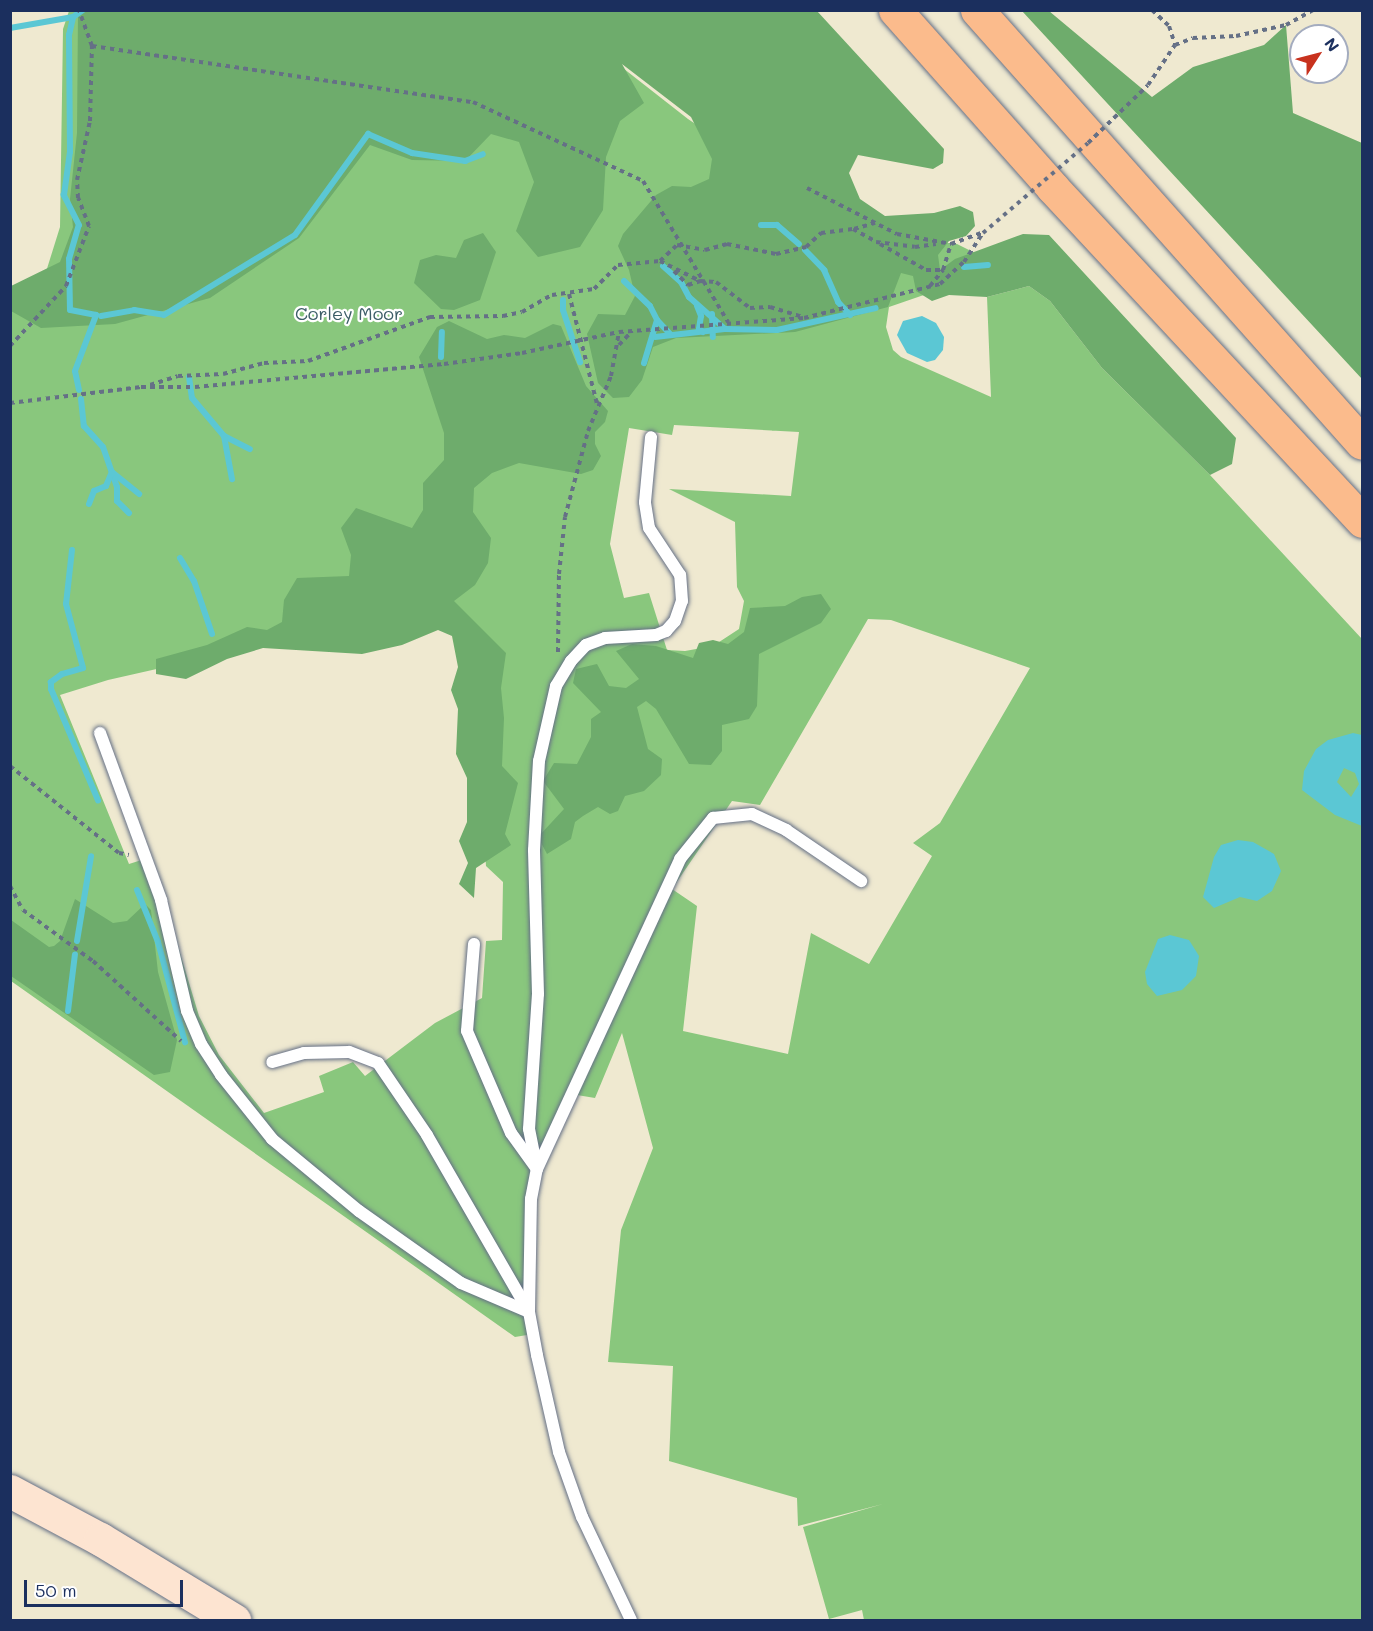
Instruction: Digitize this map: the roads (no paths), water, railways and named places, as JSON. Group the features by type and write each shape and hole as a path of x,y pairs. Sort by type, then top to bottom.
{"highway":[{"path":"895,10 1052,187 1362,520"},
{"path":"977,10 1362,442"}],"street":[{"path":"10,1491 100,1539 234,1620"}],"lane":[{"path":"537,1168 529,1129 538,994 534,850 539,761 555,686 586,645 614,637 656,635 675,621 683,593 680,576 649,528 645,502 651,437"},
{"path":"100,734 160,900 187,1011 201,1044 220,1075 272,1140 359,1210 461,1283 529,1312"},
{"path":"631,1620 582,1517 559,1452 529,1312 531,1200 537,1168 675,869 700,829 713,818 752,814 804,841 861,881"},
{"path":"474,944 467,1030 511,1133 537,1168"},
{"path":"272,1062 304,1053 349,1052 378,1063 427,1135 529,1312"}],"water":[{"path":"922,316 936,323 944,337 943,350 935,360 927,362 907,353 897,335 903,321"},
{"path":"1353,733 1362,735 1362,826 1335,815 1302,790 1304,771 1316,749 1328,740","holes":["1344,768 1355,773 1359,784 1351,797 1337,782"]},
{"path":"1238,840 1253,842 1274,854 1281,871 1272,891 1257,901 1240,897 1214,908 1203,897 1214,857 1221,845"},
{"path":"1170,935 1189,940 1199,956 1196,976 1182,990 1157,996 1147,984 1145,972 1158,939"}],"waterway":[{"path":"79,390 75,371 96,315 70,310 69,259 79,225 64,195 70,152 69,35 73,17 83,10"},
{"path":"10,28 73,17"},
{"path":"101,316 134,310 164,315 295,235 368,134 412,153 465,161 483,154"},
{"path":"761,225 777,225 799,244"},
{"path":"805,250 824,270 838,302 850,315"},
{"path":"964,267 988,265"},
{"path":"663,266 681,282 689,297 725,329"},
{"path":"624,281 650,306 657,320 644,363"},
{"path":"563,300 563,310 580,362"},
{"path":"697,306 701,316 699,329 703,332"},
{"path":"655,337 725,329 777,330 876,308"},
{"path":"712,314 713,337"},
{"path":"657,320 670,334"},
{"path":"441,357 442,332"},
{"path":"189,377 192,398 224,436 250,449"},
{"path":"81,399 84,426 103,447 117,487 117,501 129,513"},
{"path":"224,436 232,479"},
{"path":"89,504 94,491 106,486 112,472 139,494"},
{"path":"72,550 66,604 83,668 62,674 51,682 51,689 98,800"},
{"path":"180,558 194,581 212,634"},
{"path":"77,941 91,856"},
{"path":"137,890 158,942 185,1042"},
{"path":"68,1011 75,954"}],"park label":[{"name":"Corley Moor","path":"349,313"}]}
